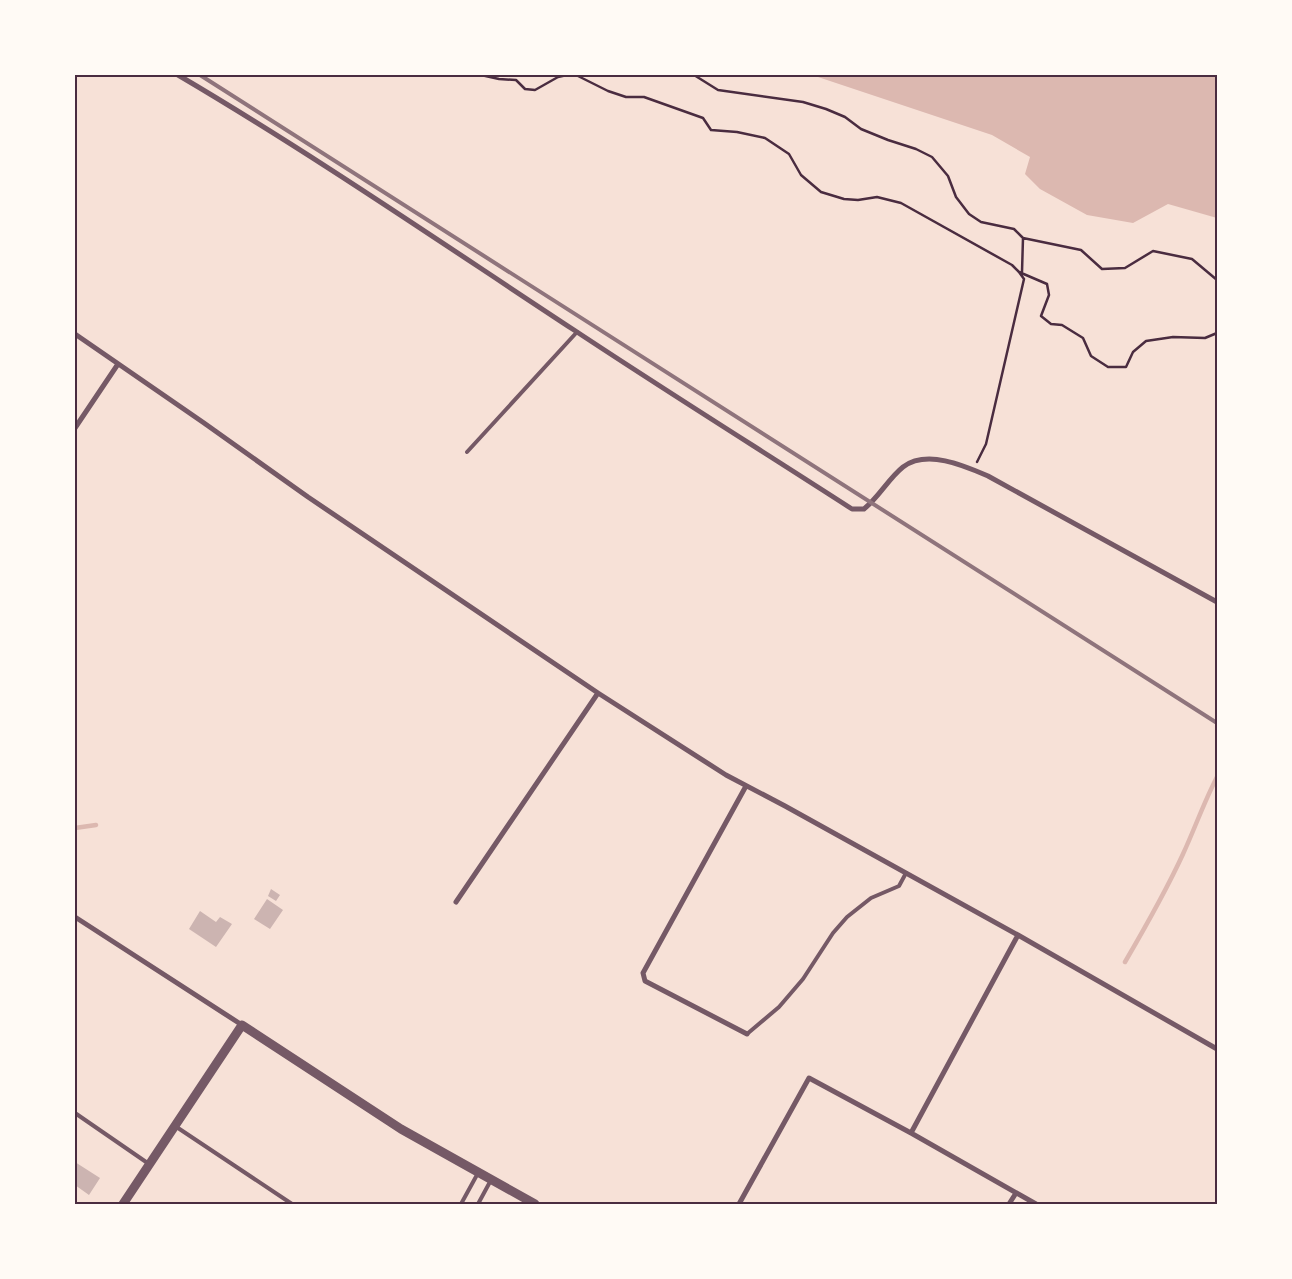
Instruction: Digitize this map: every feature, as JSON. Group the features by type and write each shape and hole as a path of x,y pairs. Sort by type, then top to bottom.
{"street":[{"path":"178,75 239,111 852,509 864,509 872,503 904,466 918,461 940,460 961,464 988,476 1217,602"},
{"path":"75,334 316,502 598,693 726,775 1018,935 1217,1049"},
{"path":"75,428 118,364"},
{"path":"456,902 598,693"},
{"path":"746,786 643,973 645,981 747,1034"},
{"path":"75,917 401,1129 535,1204"},
{"path":"911,1133 1018,935"},
{"path":"123,1204 242,1026"},
{"path":"739,1204 808,1078 911,1133 1036,1204"},
{"path":"1009,1204 1016,1192"}],"lane":[{"path":"467,452 577,332"},
{"path":"747,1034 779,1007 804,979 833,933 847,917 872,898 899,886 906,873"},
{"path":"75,1113 150,1164"},
{"path":"175,1126 292,1204"},
{"path":"461,1204 478,1173"},
{"path":"478,1204 491,1180"}],"path":[{"path":"481,75 516,80 525,89 535,90 558,77 567,75"},
{"path":"576,75 608,91 626,97 644,97 703,118 711,130 737,132 765,138 789,154 801,175 821,192 844,199 858,200 877,197 901,203 992,253 1021,272 1047,284 1048,295 1041,316 1051,324 1062,325 1083,338 1091,356 1108,367 1126,367 1133,352 1146,341 1173,337 1205,338 1217,333"},
{"path":"694,75 718,90 803,102 826,109 845,117 861,129 916,149 932,157 948,176 956,197 968,214 982,222 1014,230 1023,238 1081,250 1102,270 1125,268 1153,252 1192,259 1217,280"},
{"path":"973,469 986,444 1004,374 1024,279 1021,272 1023,238"}],"shaded area":[{"path":"812,75 1217,75 1217,218 1168,204 1133,223 1087,215 1040,189 1025,174 1030,157 992,135"}],"building":[{"path":"271,889 280,895 276,901 268,896"},
{"path":"267,899 283,910 270,929 254,919"},
{"path":"200,911 216,922 220,917 232,924 216,947 189,929"},
{"path":"75,1162 100,1178 89,1195 75,1185"}],"waterway":[{"path":"1125,962 1170,881 1217,777"},
{"path":"75,828 96,825"}],"railway":[{"path":"200,75 1217,723"}]}
